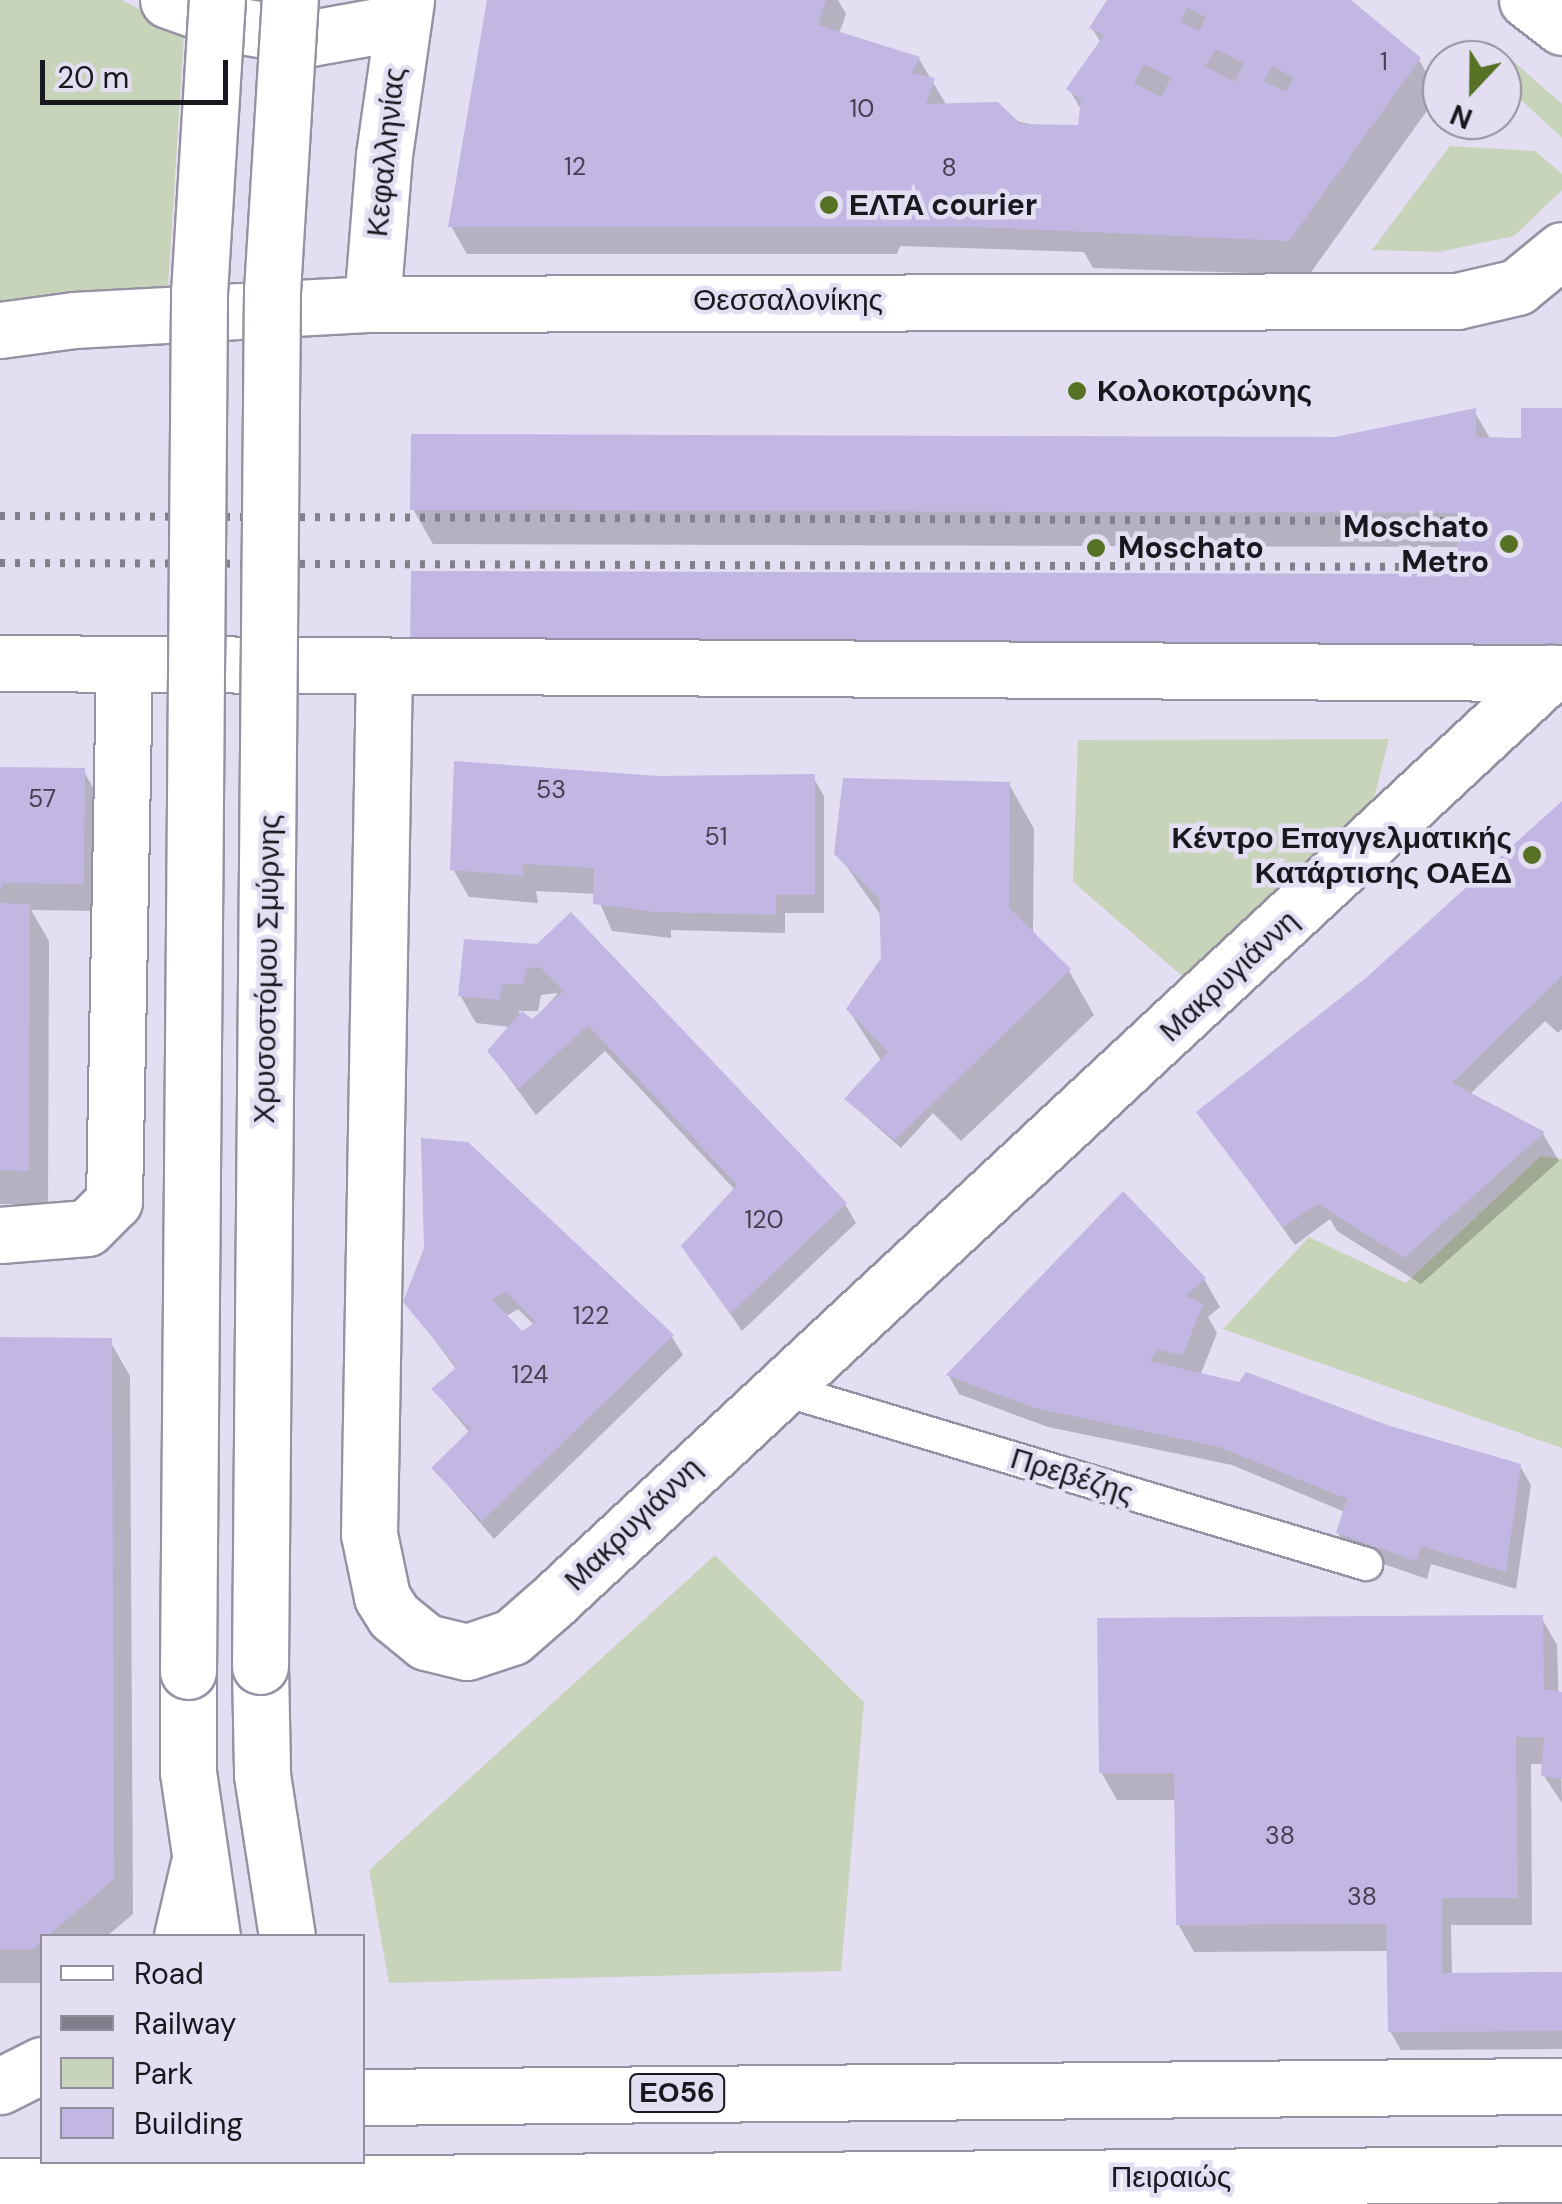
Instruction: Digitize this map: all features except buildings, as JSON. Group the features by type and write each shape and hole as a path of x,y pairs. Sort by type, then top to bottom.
{"street":[{"path":"168,0 240,26 311,38 403,11"},
{"path":"212,1934 198,1867 188,1772 188,1672 198,292 218,0"},
{"name":"Χρυσοστόμου Σμύρνης","path":"287,1934 262,1775 260,1666 272,291 290,0"},
{"path":"1528,0 1562,27"},
{"name":"Κεφαλληνίας","path":"372,304 403,11"},
{"name":"Θεσσαλονίκης","path":"0,330 74,320 372,304 1457,301 1517,287 1562,250"},
{"path":"0,663 1556,673"},
{"path":"0,1235 63,1234 104,1214 118,1184 124,664"},
{"name":"Μακρυγιάννη","path":"384,666 370,1534 382,1596 408,1632 426,1642 467,1652 491,1648 551,1603 778,1388 1556,673"},
{"path":"182,1934 198,1867"},
{"path":"0,2086 40,2066"},
{"name":"ΕΟ56","path":"365,2097 1562,2086"},
{"path":"0,2099 40,2098"},
{"name":"Πειραιώς","path":"0,2186 261,2173 1562,2174"}],"lane":[{"name":"Πρεβέζης","path":"778,1388 1366,1564"}],"green space":[{"path":"0,0 122,0 184,34 168,288 0,308"},
{"path":"1522,69 1562,104 1562,138 1522,101"},
{"path":"1450,146 1535,151 1562,174 1562,190 1514,236 1439,252 1372,250"},
{"path":"1389,739 1372,806 1188,981 1073,882 1078,740"},
{"path":"1541,1156 1562,1159 1562,1448 1223,1329 1309,1237 1406,1283"},
{"path":"715,1555 864,1702 841,1971 389,1983 369,1870"}],"railway":[{"path":"0,516 1457,521"},
{"path":"0,563 1457,567"}],"place":[{"name":"ΕΛΤΑ courier","path":"829,205"},
{"name":"Κολοκοτρώνης","path":"1077,391"},
{"name":"Moschato Metro","path":"1509,544"},
{"name":"Moschato","path":"1096,548"},
{"name":"Κέντρο Επαγγελματικής Κατάρτισης ΟΑΕΔ","path":"1532,855"}]}
